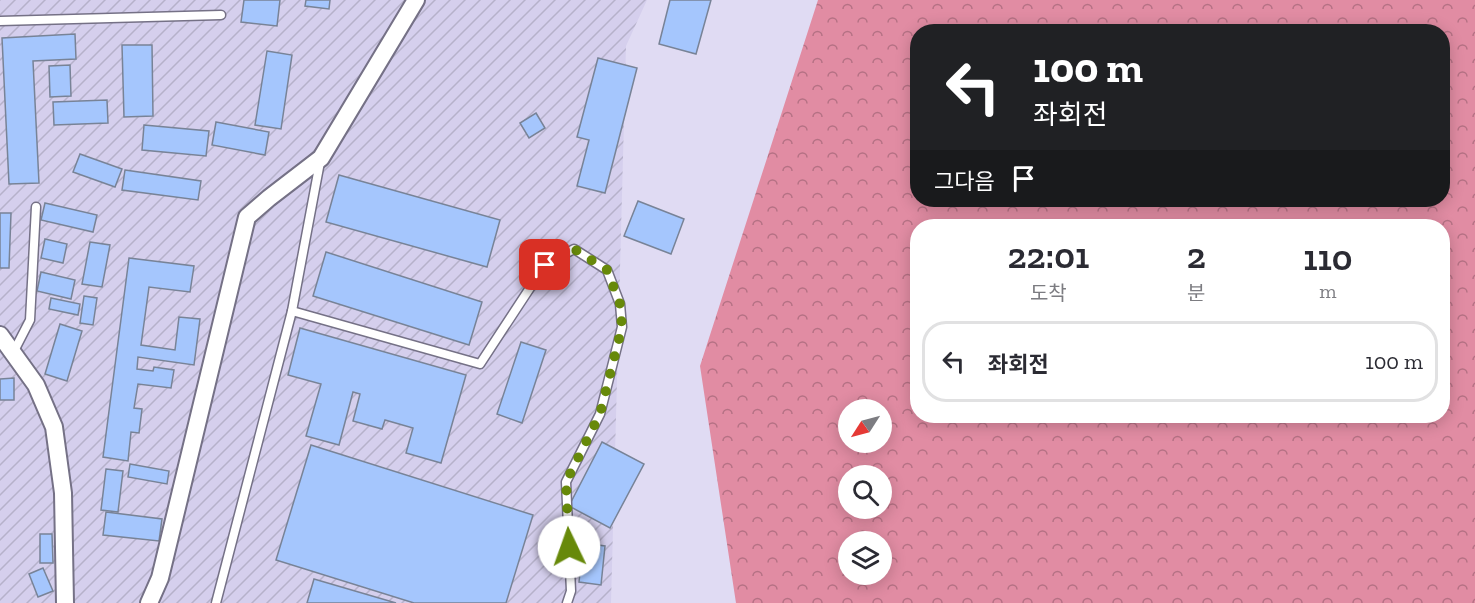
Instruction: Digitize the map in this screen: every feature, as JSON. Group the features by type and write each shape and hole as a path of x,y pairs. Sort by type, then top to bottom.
{"street":[{"path":"149,603 160,578 247,217 321,158 416,0"},
{"path":"0,334 36,385 54,427 63,493 65,603"}],"lane":[{"path":"0,21 220,15"},
{"path":"216,603 292,311 321,158"},
{"path":"13,353 30,320 36,207"},
{"path":"292,311 480,364 545,265 574,249 607,270 620,304 622,327 600,414 566,482 571,591 567,603"}],"shaded area":[{"path":"0,0 647,0 626,46 611,603 0,603"}],"green space":[{"path":"818,0 1475,0 1475,603 736,603 700,366"}],"building":[{"path":"244,0 280,0 277,26 241,22"},
{"path":"306,0 330,0 329,9 305,6"},
{"path":"670,0 711,0 696,54 659,44"},
{"path":"75,34 76,59 33,61 39,183 9,184 2,38"},
{"path":"122,45 152,45 153,116 124,117"},
{"path":"267,51 292,55 281,129 255,125"},
{"path":"598,58 637,68 605,193 577,186 589,140 577,137"},
{"path":"70,65 71,96 50,97 49,66"},
{"path":"107,100 108,123 54,125 53,102"},
{"path":"536,113 545,128 529,138 520,123"},
{"path":"216,122 269,132 265,155 212,145"},
{"path":"144,125 209,131 206,156 142,150"},
{"path":"80,154 122,169 115,187 73,172"},
{"path":"125,170 201,181 198,200 122,190"},
{"path":"339,175 500,220 487,267 326,222"},
{"path":"638,201 684,219 671,254 624,236"},
{"path":"45,203 97,215 93,232 41,220"},
{"path":"0,213 11,213 9,268 0,268"},
{"path":"45,239 67,244 63,263 41,258"},
{"path":"90,242 110,245 102,287 82,284"},
{"path":"326,252 482,302 469,345 313,296"},
{"path":"129,258 194,266 190,292 149,287 141,345 175,350 179,317 200,319 194,365 138,357 137,369 153,371 154,367 174,370 171,388 138,384 134,408 142,409 139,433 131,432 128,461 103,457"},
{"path":"41,272 75,280 71,299 37,291"},
{"path":"84,296 97,298 93,325 80,323"},
{"path":"51,298 80,304 78,315 49,309"},
{"path":"60,324 82,331 67,381 45,374"},
{"path":"300,328 466,375 441,463 406,453 413,428 385,420 382,429 353,421 360,394 353,392 339,445 306,436 321,384 288,375"},
{"path":"521,342 546,350 522,423 497,414"},
{"path":"14,378 14,400 0,400 0,379"},
{"path":"602,442 644,464 610,528 569,506"},
{"path":"311,445 533,515 506,603 414,603 276,560"},
{"path":"130,464 169,471 167,484 128,477"},
{"path":"106,469 123,471 118,512 101,510"},
{"path":"106,512 162,519 159,541 103,535"},
{"path":"40,534 52,534 53,563 40,563"},
{"path":"583,543 605,546 601,585 579,582"},
{"path":"43,568 53,591 38,597 29,574"},
{"path":"314,579 396,603 307,603"}],"route":[{"path":"545,265 574,249 607,270 620,304 622,327 600,414 566,482 569,547"}]}
